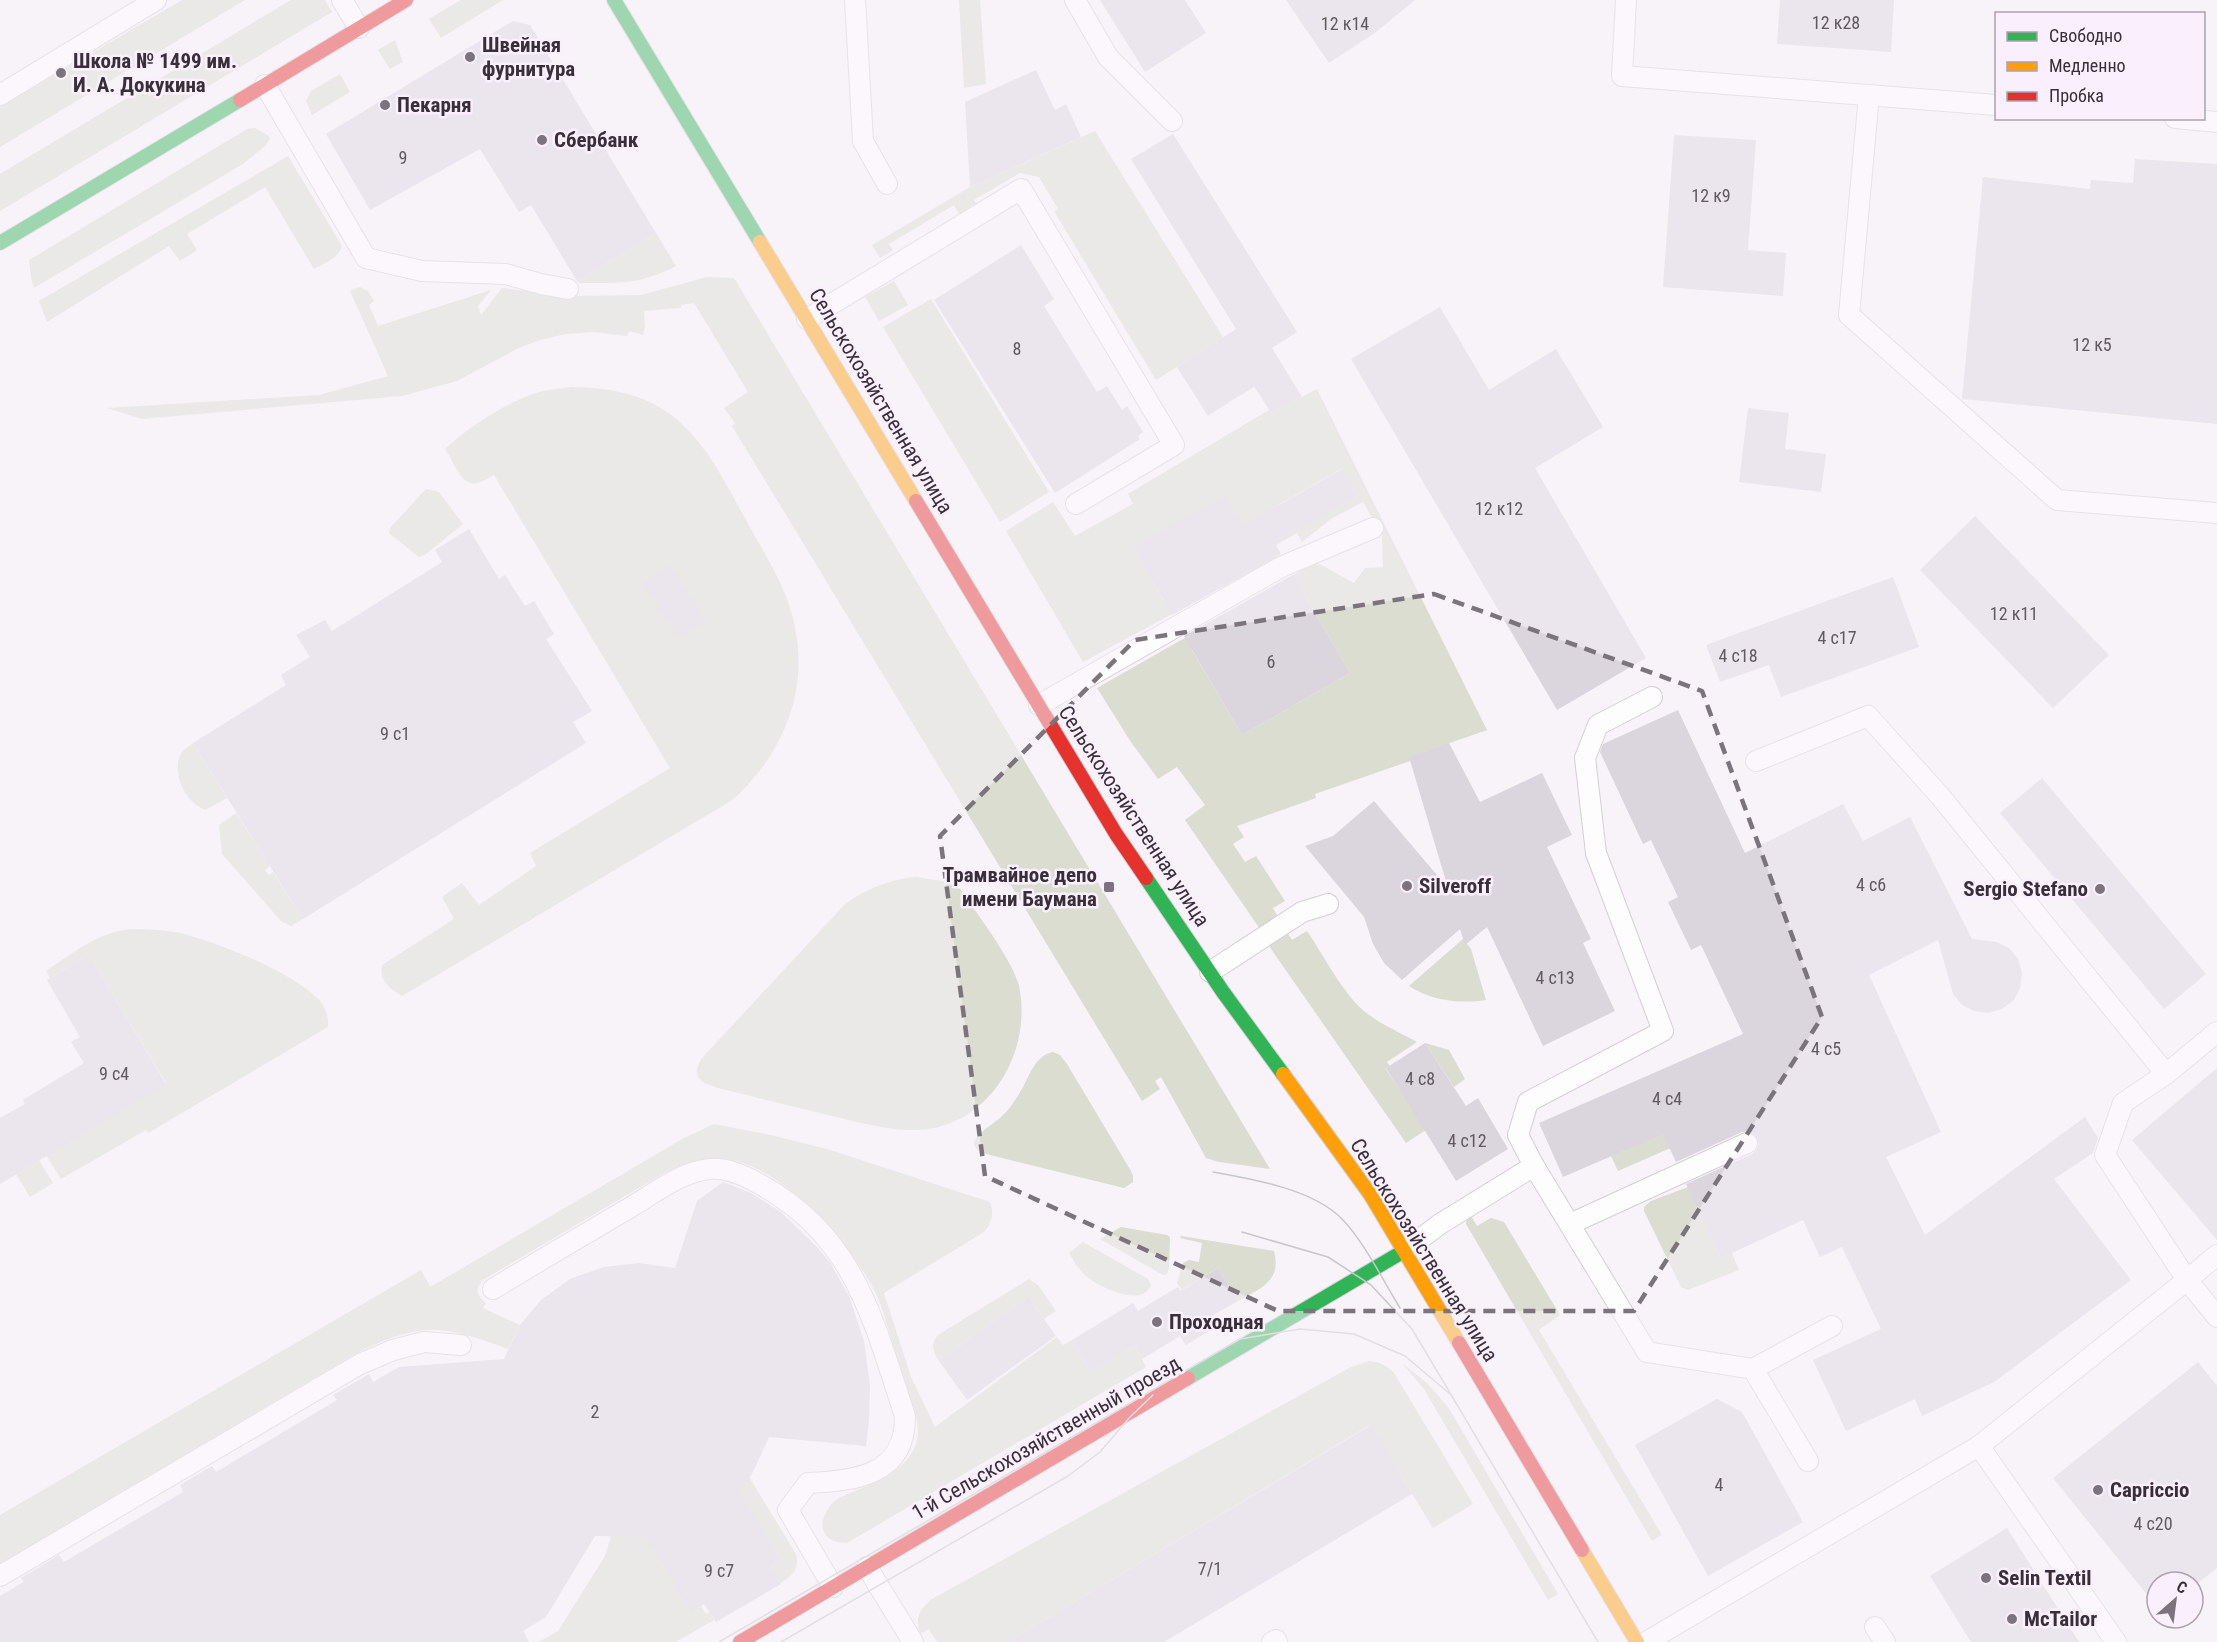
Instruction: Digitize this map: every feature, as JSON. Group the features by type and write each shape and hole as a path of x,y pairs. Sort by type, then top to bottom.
{"main road":[{"path":"0,243 406,0"},
{"name":"Сельскохозяйственная улица","path":"614,0 1116,834 1210,972 1370,1194 1632,1640"},
{"name":"1-й Сельскохозяйственный проезд","path":"740,1642 1404,1251"}],"lane":[{"path":"0,95 156,0"},
{"path":"342,0 359,28"},
{"path":"855,0 863,141 887,184"},
{"path":"1075,0 1108,57 1172,121"},
{"path":"1626,0 1622,76 1995,105"},
{"path":"265,85 366,258 422,271 506,274 568,289"},
{"path":"1869,95 1849,315 2057,500 2217,513"},
{"path":"2196,120 2217,122"},
{"path":"807,319 1021,189 1174,445 1076,504"},
{"path":"1039,705 1281,567 1373,528"},
{"path":"1652,698 1598,725 1585,758 1596,853 1664,1031 1528,1101 1518,1135 1534,1167 1647,1352 1753,1369 1832,1326"},
{"path":"1756,761 1868,716 1940,796 2166,1074"},
{"path":"1210,972 1302,912 1328,904"},
{"path":"2217,1032 2166,1074 2123,1103 2105,1155 2187,1280 2217,1317"},
{"path":"1570,1224 1747,1143"},
{"path":"1404,1251 1440,1224 1534,1167"},
{"path":"493,1289 671,1183 704,1169 736,1173 751,1179 774,1192 814,1224 853,1274 869,1305 905,1416 905,1432 899,1449 889,1463 875,1472 841,1482 808,1483 788,1510 833,1587"},
{"path":"1632,1640 1705,1608 1979,1446 2217,1255"},
{"path":"0,1576 360,1364 393,1350 424,1342 461,1345"},
{"path":"1753,1369 1808,1461"},
{"path":"1979,1446 2116,1642"},
{"path":"867,1567 913,1642"},
{"path":"1272,1642 1276,1640 1277,1642"}],"highlighted area":[{"path":"1434,594 1702,691 1822,1017 1634,1311 1278,1311 985,1176 940,836 1135,640"}],"shaded area":[{"path":"182,0 245,0 0,147 0,107"},
{"path":"291,0 325,0 332,12 0,211 0,174"},
{"path":"461,0 503,0 441,38 429,19"},
{"path":"959,0 980,0 986,84 964,88"},
{"path":"395,40 403,62 390,69 378,50"},
{"path":"340,74 350,92 312,115 306,101 311,91"},
{"path":"255,128 269,136 270,139 243,164 34,288 29,260 247,129"},
{"path":"1095,131 1254,387 1241,395 1210,346 1156,380 1054,211 1058,209 1039,177 1020,173 974,200 976,203 959,214 954,205 889,244 893,250 880,258 872,245 970,187"},
{"path":"288,156 342,246 331,260 314,269 265,187 187,234 197,250 180,261 169,246 47,322 39,301"},
{"path":"656,233 676,266 651,277 629,282 579,283 577,281"},
{"path":"707,277 734,278 1270,1169 1206,1158 1161,1077 1155,1081 1160,1089 1142,1101 732,426 735,423 724,408 748,392 694,303 681,305 681,308 644,311 643,335 629,331 627,336 594,332 566,334 540,340 519,348 457,381 402,396 142,419 107,408 319,395 388,376 350,291 360,287 368,291 374,301 369,305 378,326 491,290 478,306 481,315 502,288 567,296 641,295"},
{"path":"894,281 908,305 879,321 865,297"},
{"path":"931,299 1049,492 1000,522 883,327"},
{"path":"572,387 607,390 636,397 661,408 681,423 699,442 715,465 769,562 789,605 796,633 798,660 797,686 791,712 768,760 731,801 402,996 386,984 381,971 382,965 454,919 442,897 462,883 479,905 536,866 530,853 670,768 494,475 481,482 468,482 459,473 445,449 478,423 518,400 543,391"},
{"path":"1317,389 1487,730 1410,757 1410,761 1315,794 1316,798 1237,826 1244,837 1233,844 1245,862 1256,856 1285,901 1273,908 1278,917 1260,929 1185,820 1205,805 1177,767 1158,779 1131,742 1097,688 1211,623 1192,650 1242,735 1350,673 1300,587 1231,627 1230,611 1316,562 1354,583 1365,568 1383,567 1382,534 1363,502 1331,519 1302,542 1297,533 1271,548 1276,558 1083,662 1006,531 1053,502 1075,536 1133,504 1128,494 1269,410 1271,413","holes":["1341,469 1357,496 1293,532 1278,505","1134,547 1255,550 1163,600"]},
{"path":"426,489 439,492 463,524 426,554 419,557 389,533 390,528"},
{"path":"193,743 227,798 205,810 188,797 179,777 180,756"},
{"path":"236,813 270,866 265,870 269,875 273,872 303,919 291,926 281,921 222,854 219,825"},
{"path":"916,877 948,882 960,889 1002,950 1019,986 1022,1011 1019,1036 1012,1060 1000,1082 985,1101 966,1116 943,1126 918,1130 896,1129 718,1088 699,1078 697,1070 702,1058 845,904 879,886"},
{"path":"133,929 170,931 191,936 231,950 273,969 292,979 320,1001 327,1014 328,1027 148,1133 146,1130 61,1179 46,1155 166,1083 89,955 50,978 46,971 98,938"},
{"path":"1307,931 1356,1003 1376,1020 1417,1042 1387,1062 1390,1066 1386,1069 1426,1130 1406,1143 1269,946 1288,934 1292,940"},
{"path":"1463,939 1471,949 1486,1000 1467,1002 1446,1000 1427,995 1409,986"},
{"path":"1425,1043 1449,1050 1465,1079 1454,1087"},
{"path":"1053,1052 1060,1055 1067,1064 1131,1171 1133,1182 1124,1188 990,1155 979,1151 975,1146 978,1136 1011,1106 1036,1063 1046,1054"},
{"path":"1724,1107 1730,1122 1618,1171 1611,1156"},
{"path":"714,1124 827,1149 990,1202 992,1218 984,1232 884,1293 911,1377 935,1427 1057,1337 1063,1345 1072,1340 1091,1371 1136,1345 1144,1358 1142,1359 1146,1367 847,1543 837,1542 825,1533 823,1527 823,1520 830,1505 837,1499 895,1471 914,1449 918,1434 916,1416 883,1310 865,1274 851,1253 814,1210 770,1176 747,1165 717,1158 701,1160 664,1173 483,1280 478,1292 486,1303 483,1308 520,1325 508,1349 465,1335 431,1330 397,1336 378,1344 355,1354 0,1564 0,1515 421,1270 432,1286 684,1138"},
{"path":"39,1160 53,1183 30,1197 16,1174"},
{"path":"1688,1187 1721,1258 1732,1253 1739,1270 1688,1290 1681,1287 1644,1207 1651,1201"},
{"path":"1471,1216 1477,1226 1491,1218 1504,1222 1560,1315 1539,1330 1662,1535 1652,1541 1466,1224 1467,1218"},
{"path":"1121,1227 1170,1237 1167,1274 1163,1275 1100,1239"},
{"path":"1181,1236 1274,1251 1275,1270 1267,1283 1238,1301 1218,1268 1182,1290 1177,1283 1183,1263 1189,1260 1199,1262 1202,1243 1180,1238"},
{"path":"1083,1242 1148,1279 1151,1285 1147,1291 1140,1295 1123,1294 1104,1287 1086,1276 1069,1253"},
{"path":"1029,1279 1038,1285 1056,1311 1044,1319 1028,1297 939,1361 933,1348 938,1335"},
{"path":"1369,1361 1383,1364 1394,1373 1473,1504 1433,1528 1370,1425 1008,1642 937,1642 929,1629 920,1634 919,1615 932,1599 1351,1367"},
{"path":"1402,1363 1427,1383 1448,1407 1558,1594 1548,1600 1424,1389"},
{"path":"749,1477 796,1554 797,1564 787,1579 778,1584 770,1566 780,1560 753,1515 692,1611 701,1606 706,1614 710,1612 714,1620 676,1642 539,1642 558,1631 605,1556 611,1536 654,1537 726,1505"}],"building":[{"path":"1100,0 1185,0 1206,33 1145,72"},
{"path":"1286,0 1415,0 1376,32 1329,63"},
{"path":"1780,0 1894,0 1891,52 1777,44"},
{"path":"513,21 530,25 656,233 577,281 531,205 519,212 480,149 370,210 326,134"},
{"path":"1036,70 1055,110 1066,104 1081,137 970,187 965,102"},
{"path":"1173,134 1297,332 1272,348 1302,397 1271,413 1254,386 1208,416 1177,367 1236,329 1131,159"},
{"path":"1674,135 1756,140 1748,250 1786,253 1783,296 1663,287"},
{"path":"2135,159 2217,164 2217,424 1962,399 1983,177 2090,189 2091,180 2133,183"},
{"path":"1021,245 1054,299 1044,306 1097,392 1107,386 1122,410 1127,406 1143,432 1138,436 1140,439 1055,493 934,300"},
{"path":"1440,307 1489,390 1556,349 1603,427 1535,468 1646,658 1557,710 1351,359"},
{"path":"1748,408 1789,413 1785,449 1826,454 1821,492 1739,482"},
{"path":"1342,469 1357,496 1275,543 1281,554 1172,615 1133,547 1225,496 1242,526"},
{"path":"1975,516 2109,655 2053,708 1920,570"},
{"path":"469,529 499,579 505,575 525,606 534,601 554,634 546,639 592,711 573,722 586,743 303,919 193,743 286,685 281,675 310,657 296,635 325,620 332,631 442,562 435,550"},
{"path":"670,565 706,622 679,638 643,583"},
{"path":"1293,575 1350,673 1242,735 1184,636"},
{"path":"1893,577 1919,647 1781,697 1769,665 1720,682 1706,645"},
{"path":"1678,710 1745,853 1843,804 1863,841 1910,817 1972,939 1997,942 2009,948 2018,959 2022,974 2020,988 2014,1000 2002,1009 1988,1013 1974,1011 1962,1005 1953,994 1938,940 1869,975 1941,1132 1886,1157 1925,1235 2085,1117 2098,1138 2093,1153 2054,1179 2131,1280 1994,1382 1922,1416 1915,1399 1846,1431 1813,1360 1881,1329 1842,1247 1820,1257 1803,1220 1721,1258 1686,1184 1752,1154 1759,1144 1754,1134 1749,1131 1742,1132 1676,1162 1663,1134 1563,1177 1539,1123 1743,1034 1701,945 1691,950 1668,902 1678,897 1651,840 1643,844 1600,752 1603,744"},
{"path":"1449,743 1480,802 1542,773 1572,835 1547,847 1591,939 1583,943 1615,1011 1543,1046 1487,927 1465,945 1460,929 1402,980 1384,963 1373,944 1364,917 1305,846 1333,836 1374,801 1448,888 1409,757"},
{"path":"2042,778 2206,974 2164,1009 2000,813"},
{"path":"89,955 166,1084 0,1184 0,1118 25,1104 23,1100 84,1063 71,1042 80,1037 47,980"},
{"path":"1425,1043 1466,1106 1478,1098 1508,1149 1456,1181 1386,1068"},
{"path":"2217,1068 2217,1240 2132,1140"},
{"path":"723,1182 751,1193 781,1212 818,1248 831,1264 849,1296 864,1341 870,1386 866,1446 769,1437 752,1474 739,1490 780,1560 770,1566 781,1584 716,1622 704,1604 691,1612 647,1537 595,1536 546,1617 523,1631 529,1642 0,1642 0,1596 24,1582 21,1578 59,1555 64,1562 183,1492 180,1485 212,1466 216,1472 337,1400 333,1395 369,1374 373,1382 399,1367 504,1359 520,1325 541,1300 570,1279 604,1267 639,1263 675,1268 697,1201"},
{"name":"Проходная","path":"1218,1268 1238,1301 1210,1317 1216,1327 1186,1345 1180,1336 1144,1358 1136,1345 1091,1371 1072,1340 1133,1303 1138,1311 1178,1287 1181,1291"},
{"path":"1028,1297 1056,1336 967,1400 939,1361"},
{"path":"2198,1362 2217,1386 2217,1568 2205,1578 2205,1570 2145,1570 2145,1592 2053,1478"},
{"path":"1717,1399 1742,1412 1803,1522 1708,1576 1635,1445"},
{"path":"1371,1425 1412,1494 1164,1642 1008,1642"},
{"path":"2007,1528 2079,1642 1971,1642 1930,1576"}],"tram line":[{"path":"1213,1172 1281,1187 1315,1200 1330,1209 1358,1238 1400,1308"},
{"path":"1242,1232 1328,1257 1371,1285 1412,1329 1598,1642"},
{"path":"719,1642 1240,1339 1300,1329 1354,1334 1405,1356 1450,1394"},
{"path":"781,1642 1068,1476 1100,1452 1130,1417 1153,1395"}],"traffic: fast":[{"path":"614,0 760,242"},
{"path":"0,243 240,100"},
{"path":"1146,878 1223,992 1283,1074"},
{"path":"1188,1378 1404,1251"}],"traffic: slow":[{"path":"760,242 916,501"},
{"path":"1283,1074 1370,1194 1459,1343"},
{"path":"1582,1550 1637,1642"}],"traffic: jam":[{"path":"240,100 406,0"},
{"path":"916,501 1116,834 1146,878"},
{"path":"1459,1343 1582,1550"},
{"path":"740,1642 1188,1378"}],"place":[{"name":"Швейная фурнитура","path":"470,57"},
{"name":"Школа № 1499 им. И. А. Докукина","path":"61,73"},
{"name":"Пекарня","path":"385,105"},
{"name":"Сбербанк","path":"542,140"},
{"name":"Silveroff","path":"1407,886"},
{"name":"Трамвайное депо имени Баумана","path":"1109,887"},
{"name":"Sergio Stefano","path":"2100,889"},
{"name":"Проходная","path":"1157,1322"},
{"name":"Capriccio","path":"2098,1490"},
{"name":"Selin Textil","path":"1986,1578"},
{"name":"McTailor","path":"2012,1619"}]}
